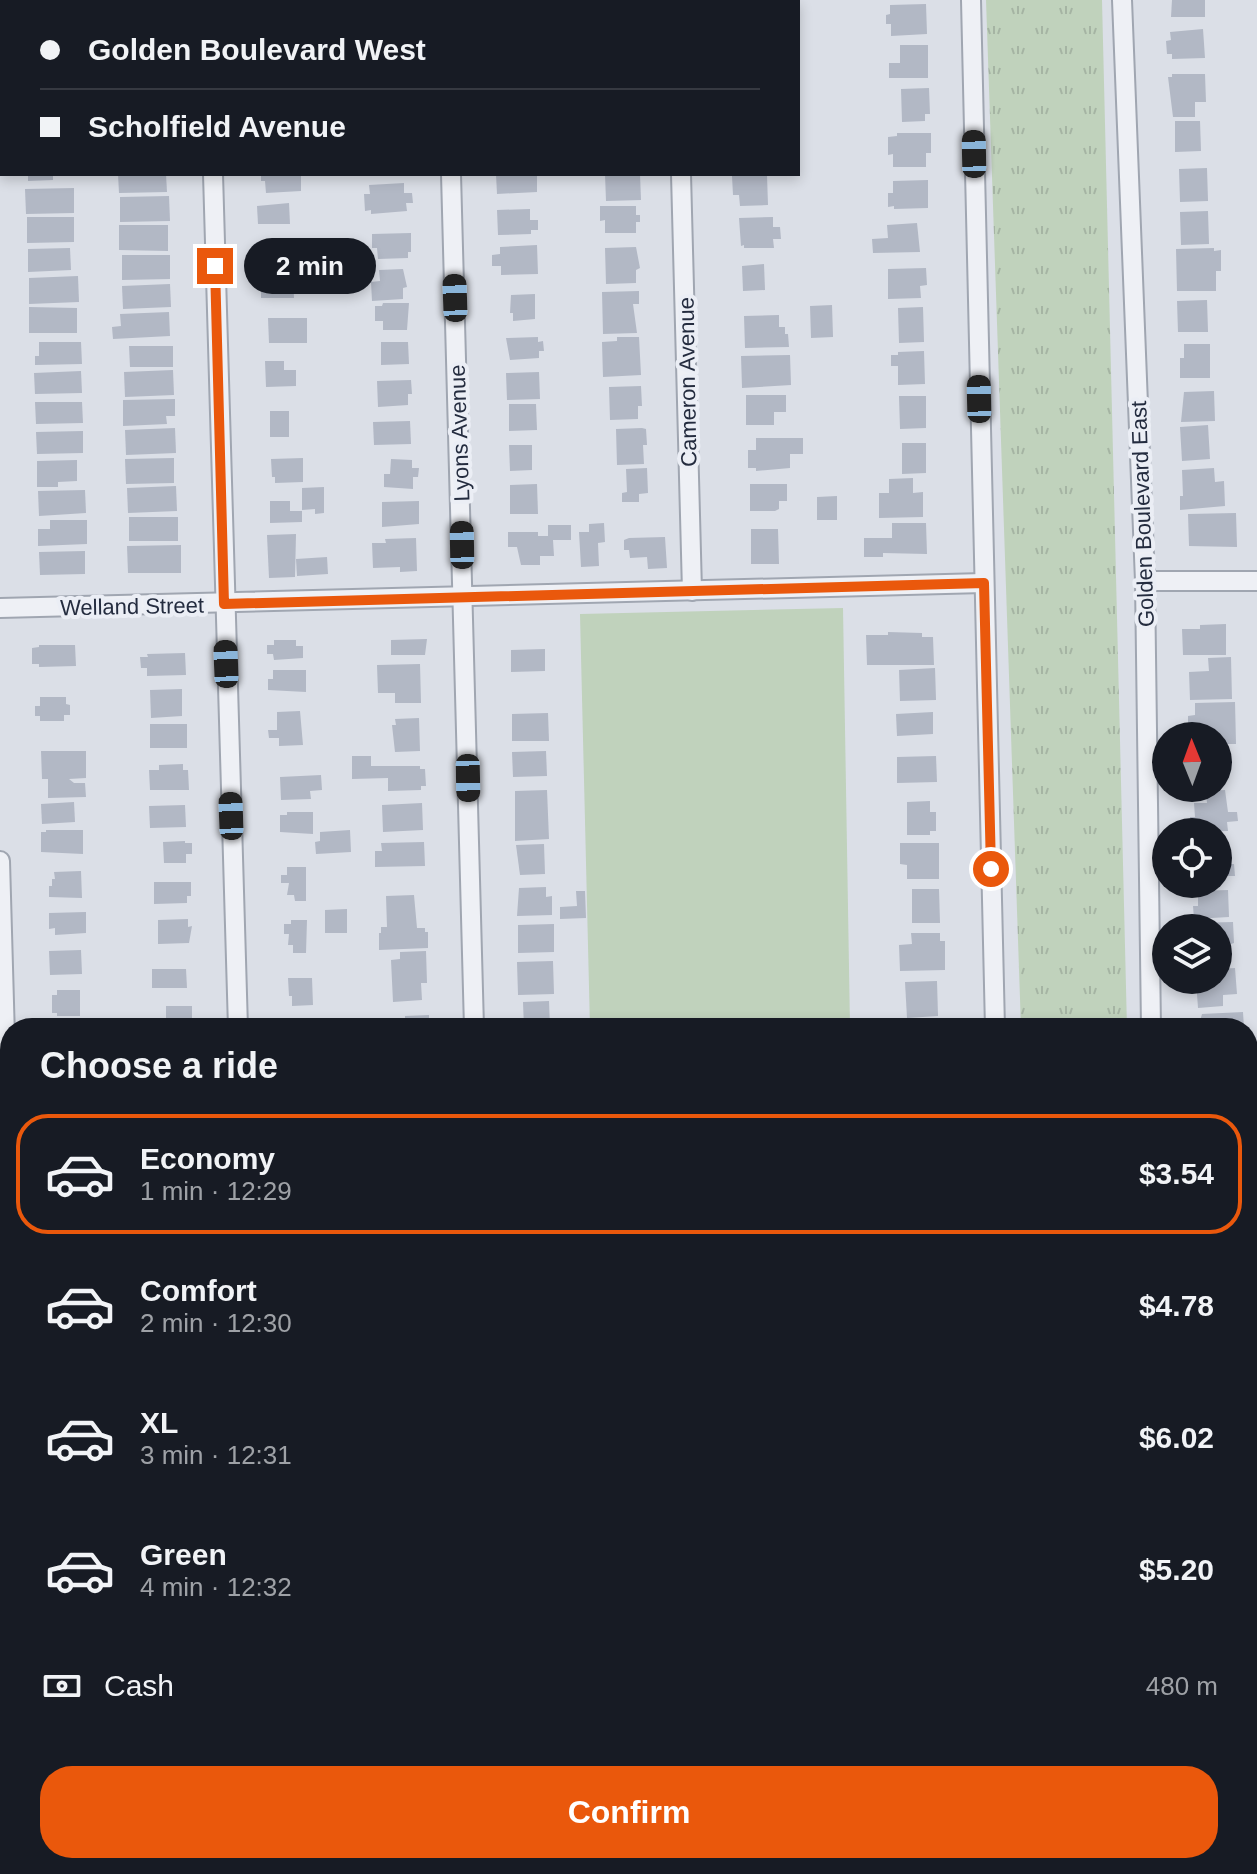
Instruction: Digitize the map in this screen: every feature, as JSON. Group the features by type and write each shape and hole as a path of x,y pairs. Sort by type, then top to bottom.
{"street":[{"path":"971,0 995,1018"},
{"name":"Golden Boulevard East","path":"1122,0 1145,581 1151,1018"},
{"path":"213,176 238,1018"},
{"name":"Lyons Avenue","path":"451,176 474,1018"},
{"name":"Cameron Avenue","path":"681,176 692,591"},
{"path":"1145,581 1257,581"},
{"name":"Welland Street","path":"0,608 984,583"},
{"path":"0,861 4,1018"}],"green space":[{"path":"986,0 1102,0 1127,1018 1021,1018"},
{"path":"843,608 850,1018 590,1018 580,614"}],"building":[{"path":"1172,0 1205,0 1205,17 1171,17"},
{"path":"926,4 927,34 891,36 891,24 886,24 890,5"},
{"path":"1203,29 1205,58 1172,59 1172,54 1167,54 1166,41 1171,40 1170,32"},
{"path":"900,45 928,45 928,78 889,78 889,63 900,63"},
{"path":"1172,74 1205,74 1206,102 1195,102 1195,117 1173,117 1168,77"},
{"path":"929,88 930,114 925,114 925,121 902,122 901,89"},
{"path":"1175,121 1200,121 1201,151 1175,152"},
{"path":"897,133 931,133 931,153 926,153 926,167 893,167 893,154 888,155 888,137 897,136"},
{"path":"1207,168 1208,201 1180,202 1179,169"},
{"path":"28,176 53,176 53,180 28,181"},
{"path":"118,176 166,176 167,192 119,193"},
{"path":"261,176 301,176 301,191 266,193 265,181 261,181"},
{"path":"496,176 537,176 537,192 497,194"},
{"path":"605,176 640,176 641,200 606,201"},
{"path":"732,176 767,176 768,205 740,206 739,195 733,195"},
{"path":"928,180 928,208 888,207 888,193 893,193 893,181"},
{"path":"404,183 404,193 412,193 413,203 406,203 407,211 371,214 371,210 365,211 364,194 370,194 369,185"},
{"path":"74,188 74,213 26,214 25,189"},
{"path":"169,196 170,221 120,222 120,197"},
{"path":"289,203 290,224 258,224 257,206"},
{"path":"600,206 636,206 640,222 636,222 636,233 605,233 605,220 600,221"},
{"path":"530,209 530,220 538,220 538,230 531,230 531,234 498,235 497,210"},
{"path":"1208,211 1209,244 1181,245 1180,212"},
{"path":"27,217 74,217 74,242 27,243"},
{"path":"773,217 773,227 780,227 781,239 773,239 774,248 741,246 739,218"},
{"path":"917,223 920,252 873,253 872,239 888,238 887,225"},
{"path":"119,225 168,225 168,251 119,250"},
{"path":"411,233 408,258 378,259 377,248 372,248 372,234"},
{"path":"265,243 292,243 292,262 259,263 258,251 265,251"},
{"path":"537,245 538,274 501,275 501,266 492,266 492,255 500,254 500,247"},
{"path":"636,247 640,268 636,270 636,283 606,284 605,248"},
{"path":"70,248 71,270 28,272 28,249"},
{"path":"1214,248 1214,251 1221,250 1221,271 1216,271 1216,291 1177,291 1176,249"},
{"path":"122,255 170,255 170,279 122,280"},
{"path":"764,264 765,290 743,291 742,266"},
{"path":"926,268 927,285 920,286 921,298 888,299 888,269"},
{"path":"403,269 407,287 403,288 403,299 372,301 371,282 380,281 379,270"},
{"path":"78,276 79,302 29,304 29,278"},
{"path":"293,277 294,298 261,298 261,279"},
{"path":"170,284 171,307 123,309 122,286"},
{"path":"639,291 639,304 633,304 637,333 603,334 602,292"},
{"path":"535,294 535,319 513,321 511,295"},
{"path":"1207,300 1208,332 1178,332 1177,301"},
{"path":"383,303 409,303 407,330 383,330 383,321 375,321 375,306 382,306"},
{"path":"832,305 833,337 811,338 810,306"},
{"path":"29,307 77,308 77,333 29,333"},
{"path":"923,307 924,342 899,343 898,308"},
{"path":"169,312 170,336 113,339 112,327 121,326 120,314"},
{"path":"779,315 779,327 785,327 789,347 745,348 744,316"},
{"path":"268,318 307,318 307,343 269,343"},
{"path":"538,337 538,342 543,341 544,351 539,351 539,358 510,360 506,338"},
{"path":"617,337 639,337 641,375 603,377 602,342 617,341"},
{"path":"39,342 81,342 82,364 35,365"},
{"path":"381,342 408,342 409,364 381,365"},
{"path":"1184,344 1210,344 1210,378 1180,378"},
{"path":"129,346 173,346 173,367 130,367"},
{"path":"924,351 925,384 898,385 898,366 891,366 891,355"},
{"path":"790,355 791,385 742,388 741,356"},
{"path":"265,361 284,361 284,370 296,370 296,386 266,387"},
{"path":"173,370 174,395 125,397 124,372"},
{"path":"81,371 82,393 35,394 34,373"},
{"path":"539,372 540,399 507,400 506,373"},
{"path":"411,380 412,394 408,394 408,405 378,407 377,381"},
{"path":"641,386 642,406 638,406 638,419 610,420 609,387"},
{"path":"1214,391 1215,421 1181,422 1184,392"},
{"path":"746,395 786,395 786,412 774,412 774,425 746,425"},
{"path":"899,396 926,396 926,428 900,429"},
{"path":"175,399 175,416 166,416 167,424 123,426 123,400"},
{"path":"35,402 82,402 83,423 36,424"},
{"path":"509,404 536,404 537,430 509,431"},
{"path":"270,411 289,411 289,437 270,437"},
{"path":"410,421 411,444 374,445 373,422"},
{"path":"1208,425 1210,459 1182,461 1180,427"},
{"path":"175,428 176,453 126,455 125,430"},
{"path":"616,429 646,429 647,445 643,445 644,464 617,465"},
{"path":"83,431 83,453 37,454 36,432"},
{"path":"756,438 803,438 803,454 790,454 790,468 756,471 756,468 748,468 748,450 756,450"},
{"path":"902,443 926,443 926,473 902,474"},
{"path":"509,445 532,445 532,470 510,471"},
{"path":"174,458 174,483 126,484 125,459"},
{"path":"303,458 303,482 275,483 271,459"},
{"path":"391,459 412,460 412,468 419,468 418,477 413,477 413,489 384,487 384,474 390,474"},
{"path":"77,460 77,481 58,482 58,487 37,487 37,461"},
{"path":"647,468 648,493 639,494 639,502 622,502 622,493 627,492 626,469"},
{"path":"1214,468 1215,482 1224,481 1225,506 1180,510 1182,470"},
{"path":"913,478 913,493 923,492 923,517 879,518 879,493 889,493 889,479"},
{"path":"537,484 538,514 510,514 510,485"},
{"path":"750,484 787,484 787,501 779,501 779,509 775,511 750,511"},
{"path":"176,486 177,511 128,513 127,488"},
{"path":"324,487 324,513 315,514 315,509 302,510 302,488"},
{"path":"85,490 86,513 39,516 38,491"},
{"path":"837,496 837,520 817,520 817,497"},
{"path":"270,501 290,501 290,511 302,511 302,522 270,523"},
{"path":"419,501 419,524 382,527 382,502"},
{"path":"1236,513 1237,547 1189,546 1188,514"},
{"path":"129,517 178,517 178,541 129,541"},
{"path":"50,520 87,520 87,544 38,546 38,529 50,529"},
{"path":"604,523 605,542 598,543 599,566 581,567 579,532 589,532 589,524"},
{"path":"892,523 926,523 927,554 883,553 883,557 864,557 864,538 892,538"},
{"path":"548,525 571,525 571,540 553,540 554,556 540,556 540,565 521,565 517,547 508,547 508,532 538,532 538,536 548,536"},
{"path":"751,529 778,529 779,564 751,564"},
{"path":"296,534 295,577 269,578 267,535"},
{"path":"665,537 667,568 648,569 647,557 630,558 629,550 624,550 624,540 629,538"},
{"path":"416,538 417,571 400,572 400,567 373,568 372,543 386,543 385,539"},
{"path":"181,545 181,573 128,573 127,546"},
{"path":"85,551 85,574 40,575 39,552"},
{"path":"327,557 328,574 297,576 296,559"},
{"path":"1226,624 1226,655 1183,655 1182,629"},
{"path":"888,632 922,633 922,637 933,637 934,665 867,665 866,635 888,635"},
{"path":"427,639 425,655 391,655 391,640"},
{"path":"274,640 296,640 296,646 303,646 303,658 274,660 273,654 267,654 267,645 274,645"},
{"path":"39,645 75,645 76,666 39,667 39,664 32,664 32,648"},
{"path":"545,649 545,671 511,672 511,650"},
{"path":"185,653 186,675 147,676 147,668 141,668 140,657 148,657 147,654"},
{"path":"1231,657 1232,699 1190,700 1189,672 1209,671 1208,658"},
{"path":"420,664 421,703 395,703 395,693 378,693 377,665"},
{"path":"935,668 936,700 900,701 899,670"},
{"path":"273,670 306,670 306,692 268,690 268,679 273,679"},
{"path":"182,689 182,716 151,718 150,690"},
{"path":"40,697 66,697 70,715 64,715 64,721 40,721 40,716 35,716 35,706 40,706"},
{"path":"1235,702 1236,744 1232,744 1232,722 1188,722 1188,716 1195,715 1195,703"},
{"path":"300,711 303,745 279,746 279,738 269,738 268,730 277,730 277,712"},
{"path":"933,712 933,734 897,736 896,714"},
{"path":"548,713 549,741 512,741 512,714"},
{"path":"419,718 420,751 395,752 392,725 396,725 395,719"},
{"path":"150,724 187,724 187,748 150,748"},
{"path":"41,751 86,751 86,778 69,779 74,783 85,783 86,797 48,798 48,779 42,779"},
{"path":"546,751 547,776 513,777 512,752"},
{"path":"352,756 371,756 371,766 420,766 420,769 425,769 426,786 421,786 421,790 388,791 388,778 352,779"},
{"path":"936,756 937,782 897,783 897,757"},
{"path":"183,764 183,770 188,770 189,790 150,790 149,770 159,770 159,765"},
{"path":"321,775 322,790 310,791 311,799 281,800 280,777"},
{"path":"547,790 549,839 515,841 515,791"},
{"path":"930,801 930,812 936,812 936,831 930,831 930,835 907,835 907,802"},
{"path":"74,802 75,822 42,824 41,804"},
{"path":"1227,802 1228,812 1237,812 1238,821 1232,822 1232,818 1190,818 1195,817 1194,803"},
{"path":"422,803 423,830 383,832 382,805"},
{"path":"185,805 186,827 150,828 149,806"},
{"path":"287,812 313,812 313,834 280,832 280,815 287,815"},
{"path":"83,830 83,854 41,852 41,832"},
{"path":"350,830 351,852 316,854 315,842 320,841 320,832"},
{"path":"163,842 192,843 192,854 186,854 186,863 164,863"},
{"path":"424,842 425,866 375,867 375,851 382,851 381,843"},
{"path":"900,843 939,843 939,879 907,879 907,865 900,864"},
{"path":"544,844 545,874 520,875 516,845"},
{"path":"287,867 306,867 306,901 295,901 294,895 287,895 289,883 281,883 281,875 287,875"},
{"path":"81,871 82,898 49,897 54,872"},
{"path":"154,882 191,882 191,896 187,896 187,903 154,904"},
{"path":"546,887 546,897 552,896 552,915 517,916 519,888"},
{"path":"912,889 939,889 940,923 912,923"},
{"path":"576,891 585,891 586,918 560,919 560,907 577,906"},
{"path":"414,895 417,928 425,928 428,932 428,948 379,950 381,927 387,927 386,896"},
{"path":"1198,898 1228,898 1229,914 1194,914 1193,906 1198,906"},
{"path":"347,909 347,933 325,933 325,910"},
{"path":"86,912 86,933 55,935 55,928 49,929 49,913"},
{"path":"188,919 188,927 192,926 189,943 158,944 158,920"},
{"path":"291,920 307,920 306,953 293,953 293,945 288,945 289,934 284,934 284,924 291,924"},
{"path":"554,924 554,952 518,953 518,925"},
{"path":"911,933 940,933 940,941 945,941 945,970 900,971 899,945 912,944"},
{"path":"81,950 82,974 50,975 49,951"},
{"path":"426,951 427,983 421,983 422,1000 393,1002 391,960 400,959 400,952"},
{"path":"553,961 554,994 518,995 517,962"},
{"path":"1232,968 1235,968 1237,994 1223,995 1223,1006 1198,1008 1197,994 1232,994"},
{"path":"152,969 186,969 187,988 152,988"},
{"path":"288,978 312,978 313,1005 292,1006"},
{"path":"937,981 938,1016 907,1018 905,982"},
{"path":"57,990 80,990 80,1016 57,1016 57,1013 52,1013 52,995 57,995"},
{"path":"549,1001 550,1018 524,1018 523,1002"},
{"path":"166,1006 192,1006 192,1018 166,1018"},
{"path":"1243,1012 1243,1018 1201,1018 1202,1014"},
{"path":"429,1015 429,1018 405,1018"}],"route":[{"path":"215,266 224,604 984,583 991,869"}]}
